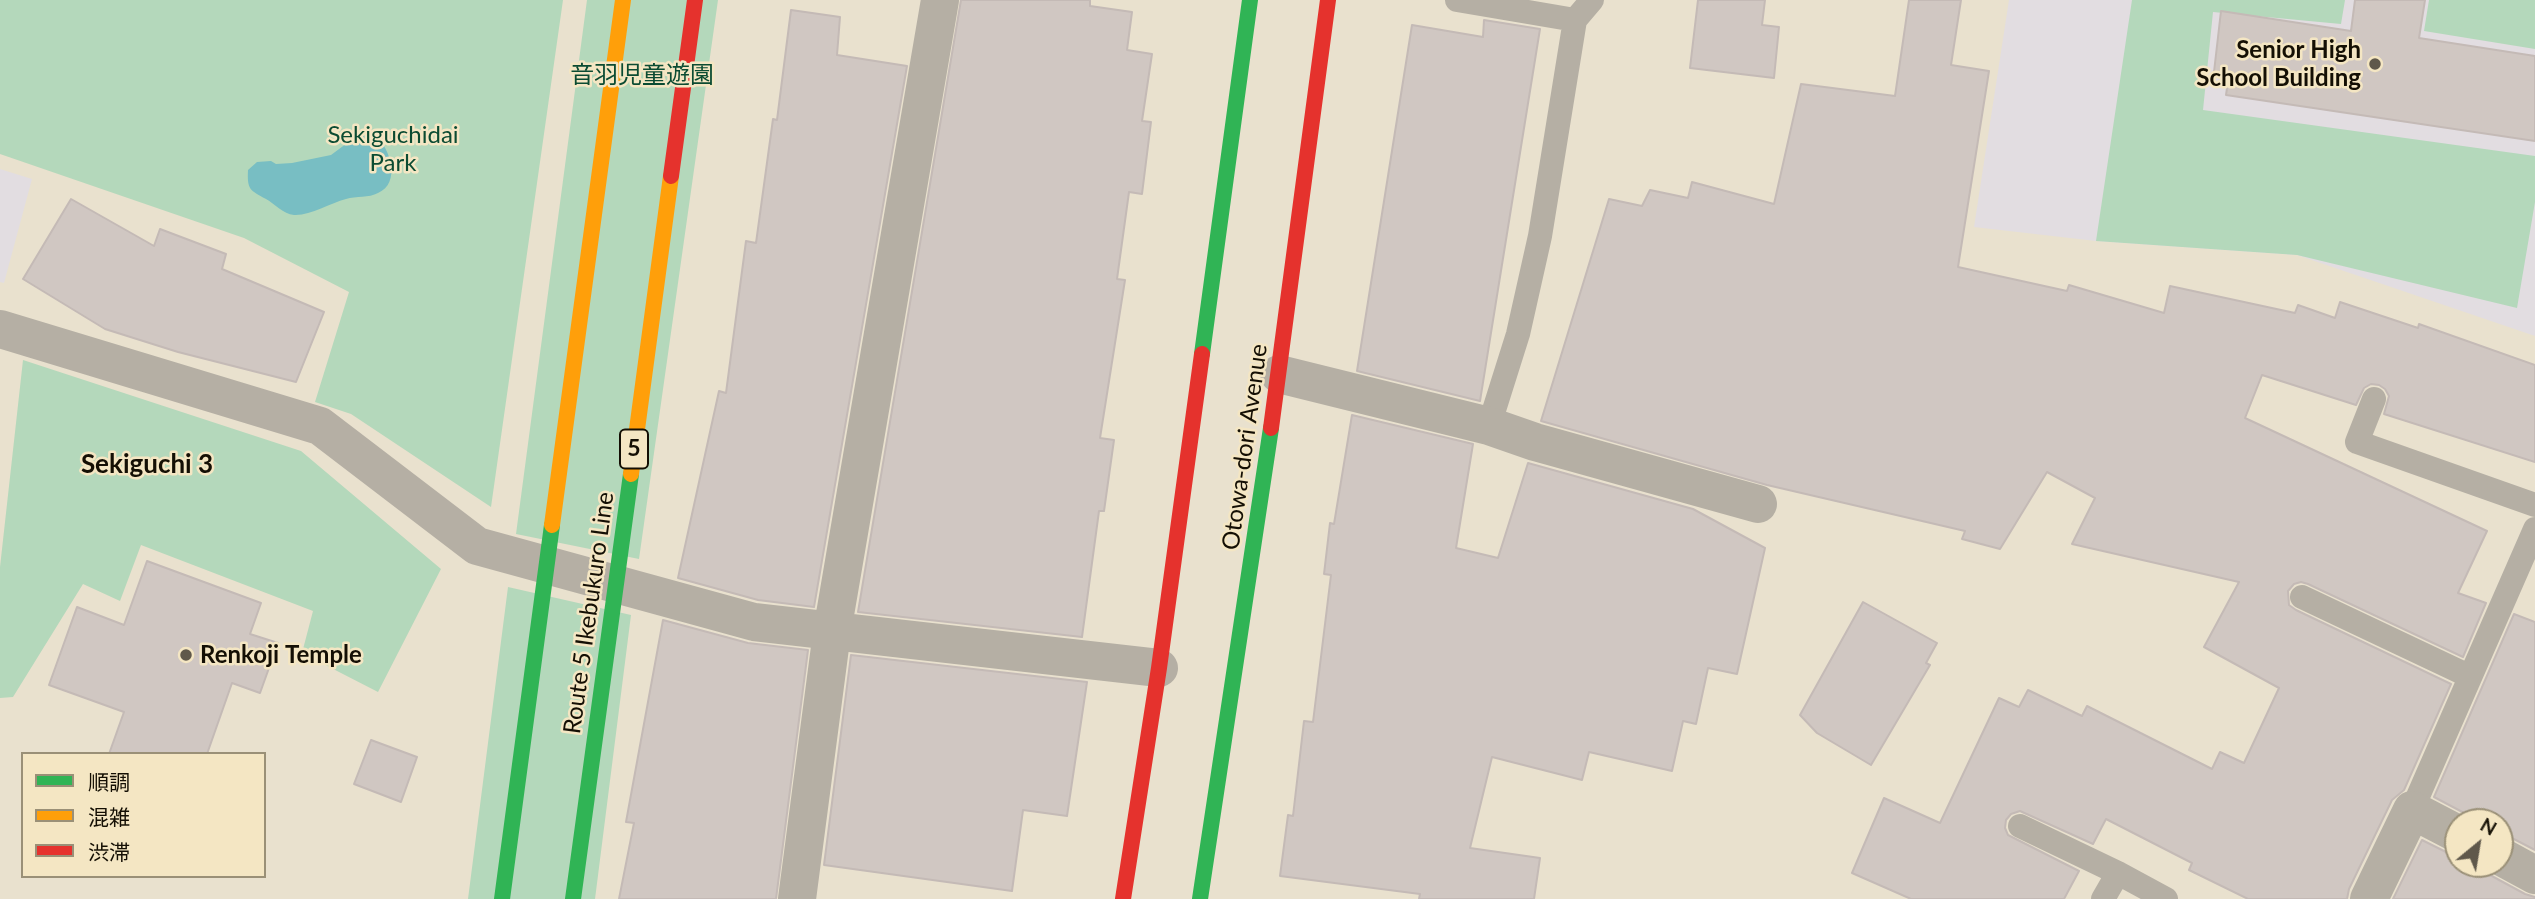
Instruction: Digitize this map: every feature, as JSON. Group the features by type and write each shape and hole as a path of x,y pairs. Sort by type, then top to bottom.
{"main road":[{"name":"Route 5 Ikebukuro Line","path":"502,899 624,0"},
{"name":"Route 5 Ikebukuro Line","path":"573,899 695,0"},
{"path":"1124,899 1159,668 1250,0"},
{"name":"Otowa-dori Avenue","path":"1200,899 1279,374 1328,0"}],"street":[{"path":"800,899 832,632 940,0"},
{"path":"0,329 320,426 477,546 754,622 1159,668"},
{"path":"1279,374 1489,426 1758,505"},
{"path":"2369,899 2412,810 2444,827"},
{"path":"2514,864 2535,875"}],"lane":[{"path":"1457,0 1575,20"},
{"path":"1489,426 1518,334 1537,248 1575,20 1592,0"},
{"path":"2374,399 2357,442 2535,505"},
{"path":"2412,810 2535,529"},
{"path":"2302,597 2469,676"},
{"path":"2020,826 2166,899"},
{"path":"2103,899 2118,873"}],"shaded area":[{"path":"2009,0 2535,0 2535,336 2297,255 2096,241 1974,227"},
{"path":"0,169 32,179 4,283 0,282"}],"green space":[{"name":"Sekiguchidai Park","path":"0,0 563,0 491,507 351,414 315,402 349,292 244,238 0,154"},
{"name":"音羽児童遊園","path":"587,0 718,0 639,559 516,534"},
{"path":"2132,0 2345,0 2341,24 2213,12 2203,110 2535,156 2535,202 2517,308 2297,255 2096,241"},
{"path":"2429,0 2535,0 2535,49 2424,31"},
{"path":"23,360 301,451 441,569 378,692 302,653 313,611 141,545 120,601 83,584 13,697 0,698 0,567"},
{"path":"508,587 631,615 595,899 468,899"}],"water":[{"path":"358,135 377,137 389,157 389,182 378,193 346,199 294,215 283,211 249,186 248,170 257,162 292,163 331,155"}],"building":[{"path":"961,0 1090,0 1090,6 1132,12 1127,50 1152,54 1142,121 1151,122 1142,194 1129,192 1117,279 1125,280 1100,438 1114,440 1104,511 1099,511 1082,637 858,612"},
{"path":"1698,0 1765,0 1762,25 1779,27 1774,78 1690,68"},
{"path":"1909,0 1961,0 1951,65 1989,71 1958,267 2067,291 2069,285 2164,313 2170,286 2295,313 2298,305 2335,318 2340,302 2418,328 2419,324 2535,365 2535,462 2384,414 2389,396 2379,385 2371,384 2364,388 2356,405 2262,375 2245,418 2487,531 2458,593 2486,603 2463,657 2308,584 2294,584 2288,591 2289,605 2296,610 2451,684 2404,790 2392,800 2349,889 2347,899 2248,899 2189,870 2192,863 2106,819 2093,844 2020,811 2011,814 2006,820 2008,835 2079,871 2064,899 1911,899 1852,873 1884,798 1940,823 1999,698 2019,707 2028,690 2082,716 2087,706 2212,769 2220,752 2244,763 2279,688 2204,647 2239,582 2072,544 2095,498 2047,472 2000,549 1962,539 1965,531 1767,485 1541,421 1609,199 1642,206 1650,190 1688,198 1692,182 1774,204 1801,84 1895,96"},
{"name":"Senior High School Building","path":"2355,0 2425,0 2419,38 2535,56 2535,141 2226,95 2229,75 2214,72 2221,11 2351,31"},
{"path":"791,10 840,17 837,55 907,66 814,607 758,600 678,578 719,391 726,393 746,241 756,243 773,119 777,120"},
{"path":"1484,20 1540,29 1480,401 1357,371 1412,25 1483,37"},
{"path":"71,199 154,246 160,229 226,254 222,269 324,312 296,382 178,352 105,329 23,279"},
{"path":"1352,415 1473,444 1456,548 1498,558 1528,463 1693,509 1765,548 1737,674 1708,668 1696,724 1683,721 1672,771 1589,752 1582,780 1492,757 1470,848 1540,858 1534,899 1419,899 1420,894 1280,876 1288,815 1293,816 1304,721 1313,722 1331,575 1324,574 1330,523 1334,524"},
{"path":"147,561 261,603 250,634 278,643 260,693 232,683 208,752 110,752 124,712 49,685 77,607 124,625"},
{"path":"1863,602 1937,643 1926,663 1930,665 1871,765 1817,733 1800,715"},
{"path":"2514,614 2535,622 2535,850 2514,839 2514,808 2455,808 2434,797"},
{"path":"663,620 748,643 808,650 776,899 619,899 634,823 626,822"},
{"path":"851,655 1087,682 1067,816 1023,810 1012,891 824,865"},
{"path":"371,740 417,757 401,802 354,784"},
{"path":"2422,840 2444,851 2444,878 2496,878 2535,897 2535,899 2393,899"}],"traffic: fast":[{"path":"1202,354 1250,0"},
{"path":"1200,899 1271,428"},
{"path":"573,899 631,474"},
{"path":"502,899 552,525"}],"traffic: jam":[{"path":"671,176 695,0"},
{"path":"1271,428 1328,0"},
{"path":"1123,899 1159,668 1202,354"}],"traffic: slow":[{"path":"552,525 623,0"},
{"path":"631,474 671,176"}],"place":[{"name":"Senior High School Building","path":"2375,64"},
{"name":"Renkoji Temple","path":"186,655"}],"district":[{"name":"Sekiguchi 3","path":"147,465"}]}
